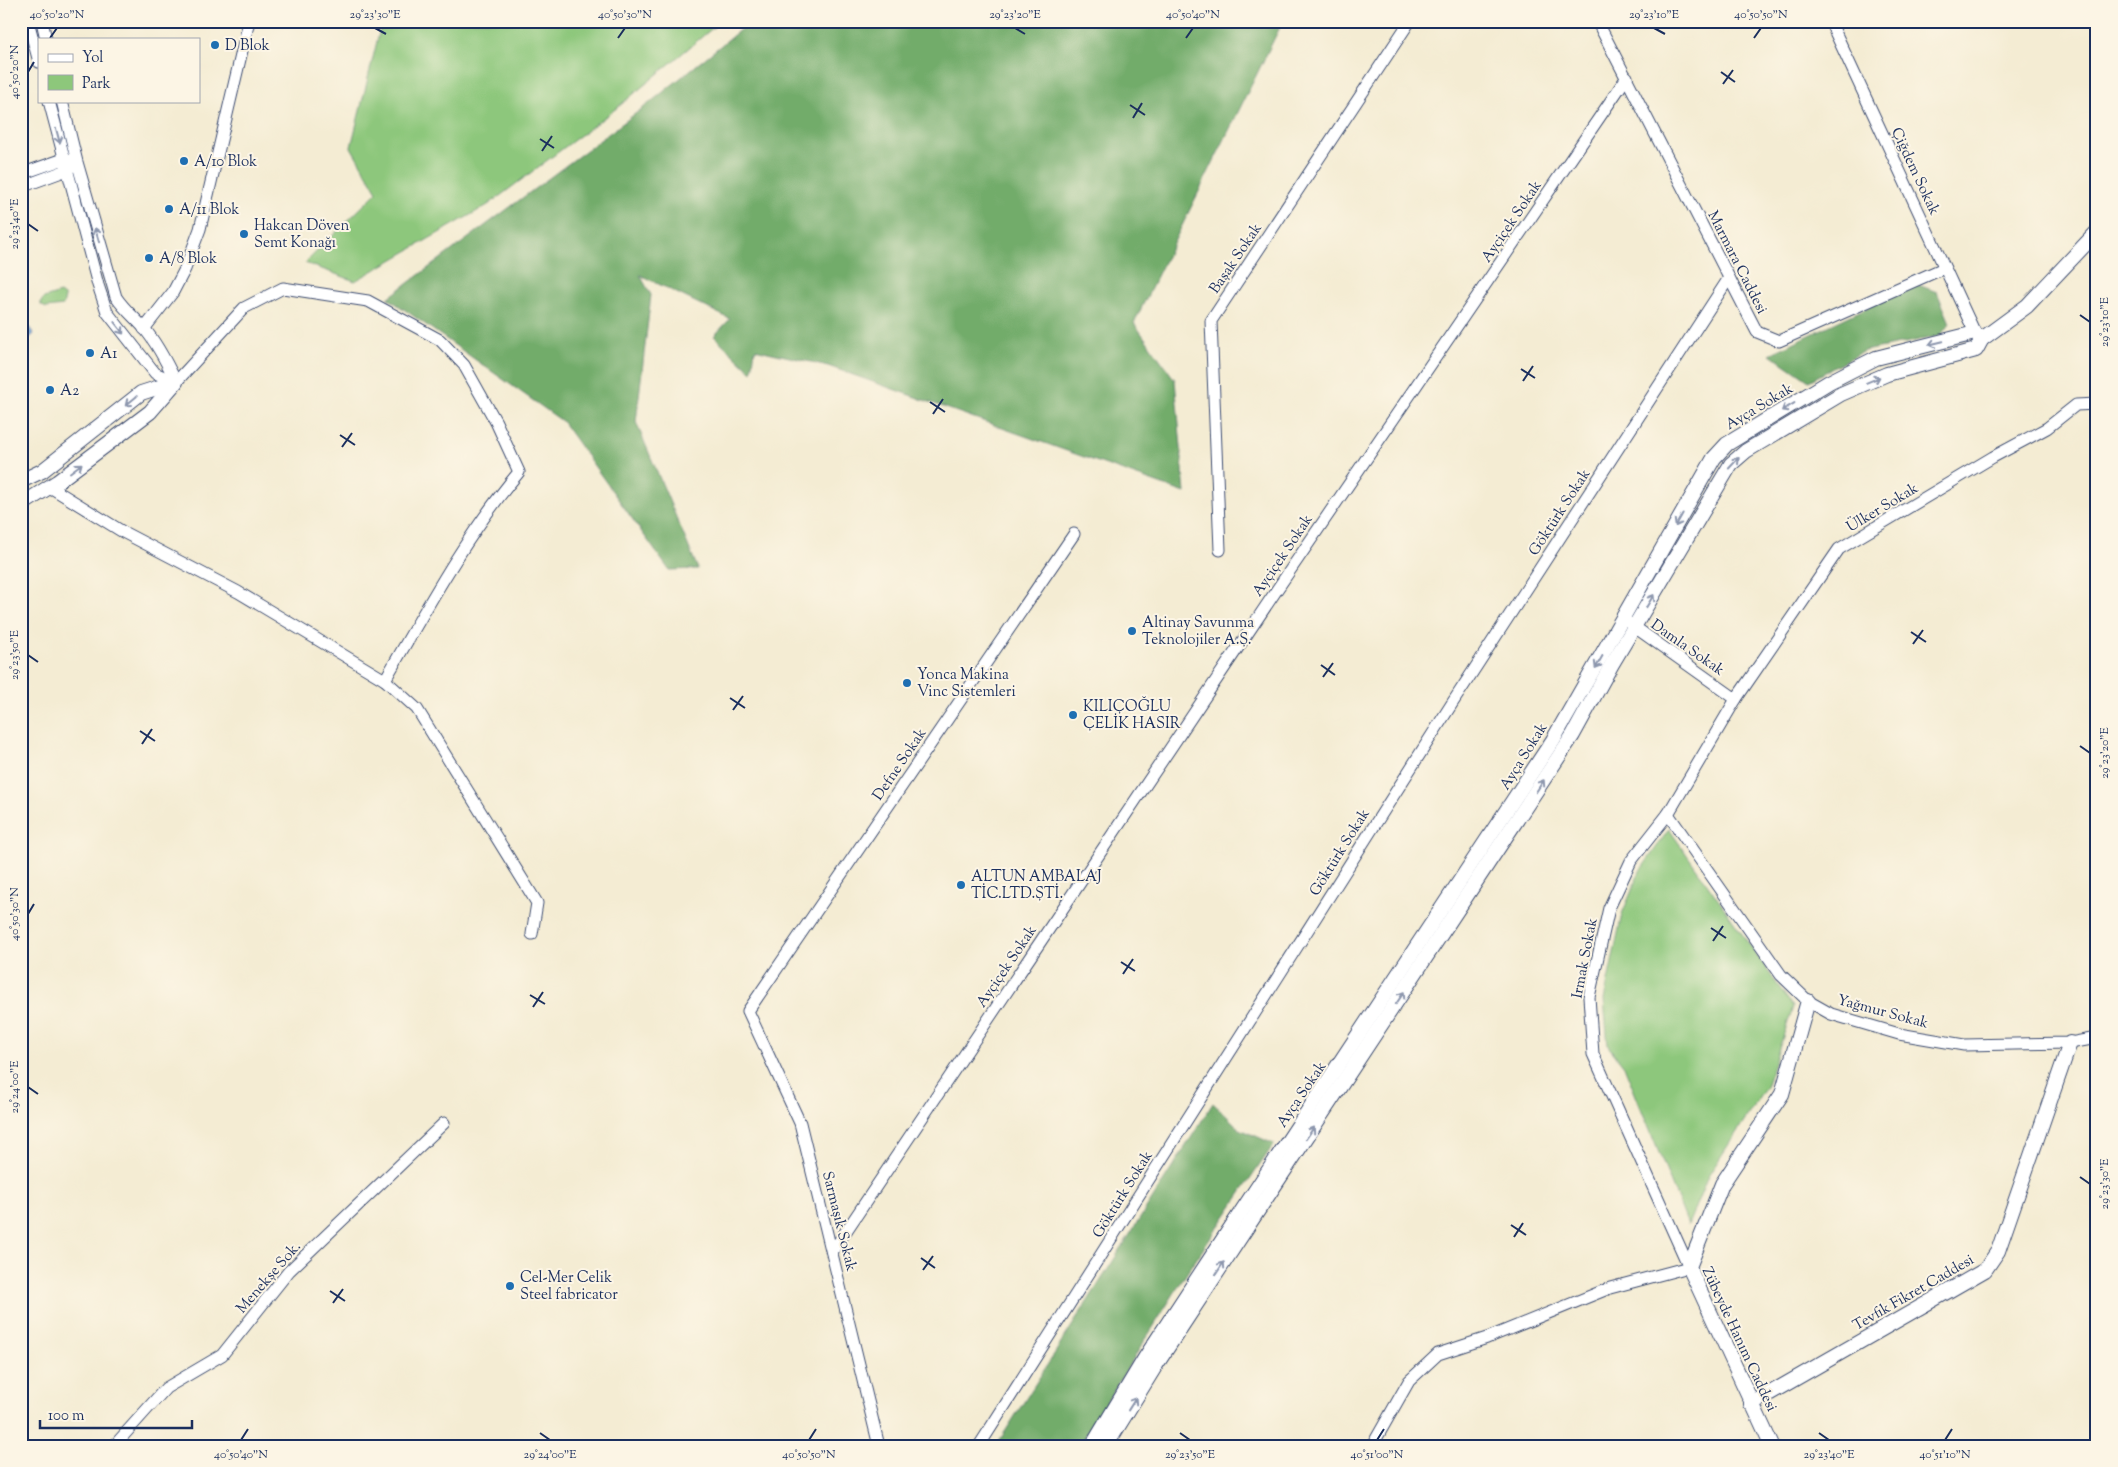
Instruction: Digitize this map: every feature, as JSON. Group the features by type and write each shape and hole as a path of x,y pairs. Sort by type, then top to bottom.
{"street":[{"path":"28,21 38,58"},
{"path":"42,21 46,38"},
{"path":"144,329 173,292 185,269 200,229 249,21"},
{"name":"Başak Sokak","path":"1220,550 1211,321 1410,21"},
{"name":"Çiğdem Sokak","path":"1830,21 1944,268 1978,336"},
{"name":"Marmara Caddesi","path":"1598,22 1757,332 1779,341 1944,268"},
{"name":"Ayçiçek Sokak","path":"832,1252 1278,588 1627,77"},
{"path":"49,102 98,285 107,312 154,372 176,382"},
{"path":"62,102 77,162 116,298 144,329 167,362 176,382"},
{"path":"21,174 77,162"},
{"path":"21,187 66,164"},
{"name":"Ayça Sokak","path":"1092,1446 1145,1358 1514,827 1573,735 1714,458 1727,444 1829,382 1876,358 1978,336 2027,306 2097,232"},
{"name":"Göktürk Sokak","path":"979,1446 1453,702 1730,278"},
{"path":"21,505 50,487 150,412 244,308 283,288 368,301 440,340 464,365 496,422 519,472 440,584 385,680"},
{"path":"1629,623 1731,464 1746,451 1841,394 1887,374 1976,350 1978,336"},
{"path":"21,481 42,471 140,393 176,382"},
{"name":"Ülker Sokak","path":"1736,699 1840,549 1994,457 2047,428 2076,405 2097,404"},
{"path":"50,487 123,532 238,592 385,680 417,709 537,903 532,934"},
{"name":"Defne Sokak","path":"748,1010 1074,534"},
{"name":"Ayça Sokak","path":"1106,1446 1327,1095 1629,623"},
{"name":"Damla Sokak","path":"1629,623 1736,699"},
{"name":"Irmak Sokak","path":"1689,1267 1593,1054 1589,997 1609,908 1631,861 1668,814 1736,699"},
{"name":"Yağmur Sokak","path":"1668,814 1781,976 1808,1001 1831,1014 1899,1034 1964,1045 2070,1043 2097,1038"},
{"name":"Zübeyde Hanım Caddesi","path":"1772,1446 1689,1267 1722,1184 1782,1094 1808,1001"},
{"name":"Sarmaşık Sokak","path":"748,1010 800,1123 879,1446"},
{"name":"Tevfik Fikret Caddesi","path":"1751,1404 1985,1270 1998,1251 2070,1043"},
{"name":"Menekşe Sok.","path":"114,1446 166,1388 222,1355 289,1271 444,1123"},
{"path":"1372,1446 1408,1381 1438,1354 1487,1338 1610,1288 1689,1267"}],"green space":[{"path":"382,21 721,21 618,107 488,205 355,281 305,263 377,192 351,147"},
{"path":"751,21 1283,21 1134,323 1175,380 1185,493 828,366 755,349 752,372 714,336 730,319 640,275 651,295 636,422 698,569 669,570 562,421 388,298 647,105"},
{"path":"1916,284 1937,292 1950,323 1940,336 1864,351 1809,381 1770,354"},
{"path":"60,293 65,297 63,306 46,308 41,305 44,298"},
{"path":"1669,829 1793,1007 1766,1087 1707,1178 1688,1225 1624,1066 1608,1046 1604,1000 1622,914 1640,871"},
{"path":"1213,1103 1240,1129 1274,1144 1185,1276 1079,1446 996,1446"}],"water":[{"path":"21,317 34,334 22,344 21,343"}],"place":[{"name":"D Blok","path":"215,45"},
{"name":"A/10 Blok","path":"184,161"},
{"name":"A/11 Blok","path":"169,209"},
{"name":"Hakcan Döven Semt Konağı","path":"244,234"},
{"name":"A/8 Blok","path":"149,258"},
{"name":"A1","path":"90,353"},
{"name":"A2","path":"50,390"},
{"name":"Altinay Savunma Teknolojiler A.Ş.","path":"1132,631"},
{"name":"Yonca Makina Vinc Sistemleri","path":"907,683"},
{"name":"KILIÇOĞLU ÇELİK HASIR","path":"1073,715"},
{"name":"ALTUN AMBALAJ TİC.LTD.ŞTİ.","path":"961,885"},
{"name":"Cel-Mer Celik Steel fabricator","path":"510,1286"}]}
